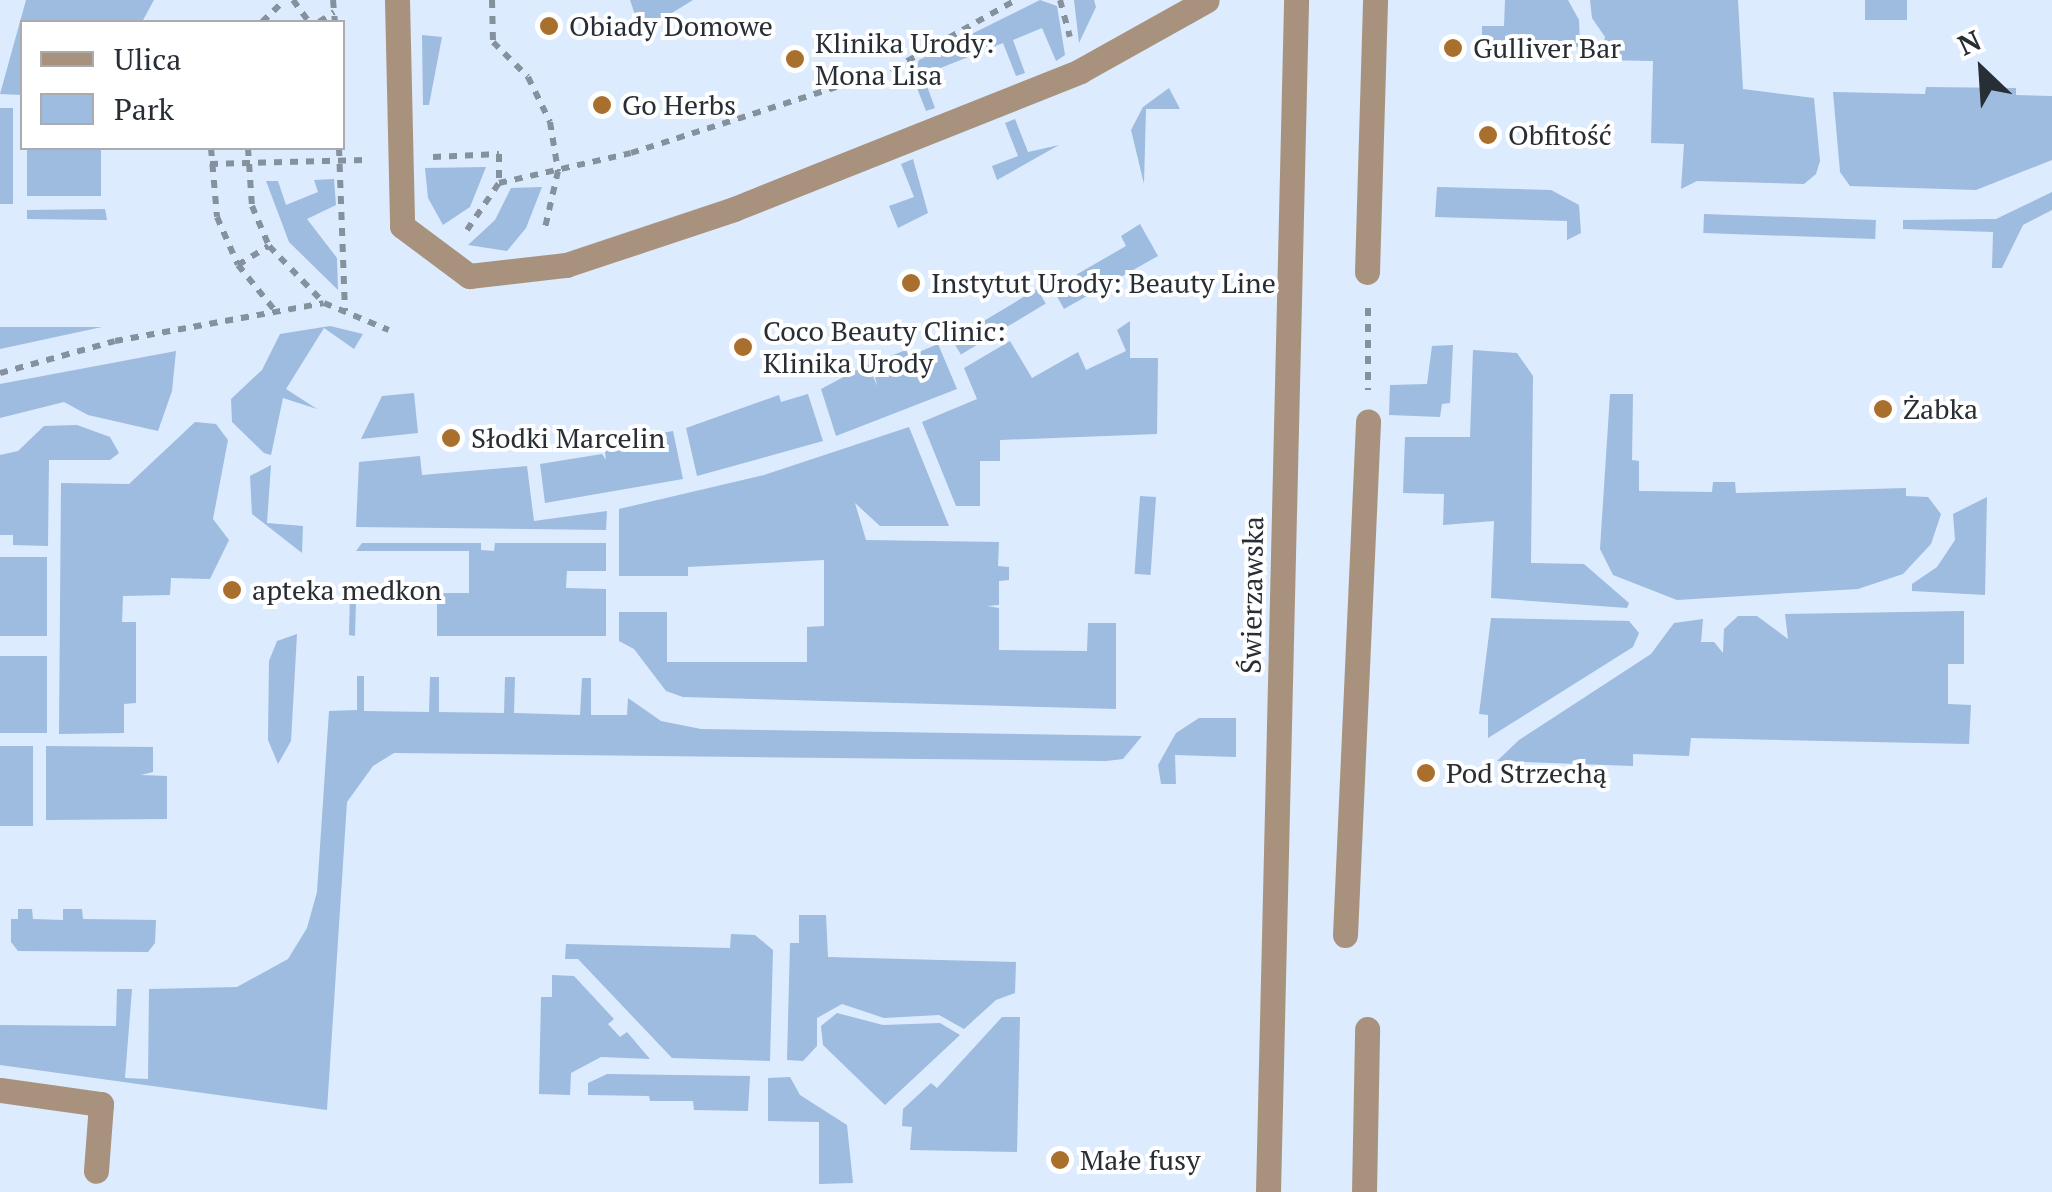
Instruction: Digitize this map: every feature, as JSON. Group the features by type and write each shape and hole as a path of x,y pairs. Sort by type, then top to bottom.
{"street":[{"path":"397,0 402,226 440,260 469,276 566,265 734,209 1080,71 1208,0"},
{"name":"Świerzawska","path":"1268,1192 1296,0"},
{"path":"1367,272 1375,0"},
{"path":"1346,936 1368,422"},
{"path":"1364,1192 1367,1029"},
{"path":"0,1090 100,1104 96,1171"}],"path":[{"path":"264,20 285,0"},
{"path":"333,0 335,20"},
{"path":"492,0 493,42 536,92 550,122 558,171 550,222 525,269"},
{"path":"440,260 480,217 499,183 558,171 893,69 1016,0"},
{"path":"322,20 334,12"},
{"path":"211,150 217,217 238,266 278,314"},
{"path":"248,150 252,206 269,246 324,303 389,330"},
{"path":"340,150 345,312"},
{"path":"238,266 269,246"},
{"path":"1367,272 1368,422"},
{"path":"0,373 115,341 324,303"}],"green space":[{"path":"26,0 154,0 143,20 20,20"},
{"path":"630,0 693,0 641,32"},
{"path":"1040,0 1057,6 1065,55 1056,61 1042,28 1013,40 1025,73 1016,76 1003,43 923,75 935,108 926,111 913,78 919,60"},
{"path":"1074,0 1094,0 1096,7 1079,43"},
{"path":"1505,0 1568,0 1579,20 1580,47 1482,45 1482,26 1504,26"},
{"path":"1590,0 1738,0 1743,89 1814,98 1820,161 1816,174 1804,184 1697,181 1681,189 1684,144 1651,143 1653,61 1599,60 1605,37 1592,18"},
{"path":"1865,0 1907,0 1907,20 1865,20"},
{"path":"20,22 20,95 0,94"},
{"path":"422,35 442,37 429,105 423,105"},
{"path":"1926,87 2016,88 2016,95 2052,96 2052,160 1976,190 1850,186 1840,172 1833,92 1925,94"},
{"path":"1169,88 1180,109 1146,109 1144,184 1131,130 1143,107"},
{"path":"0,108 13,108 13,204 0,204"},
{"path":"1015,119 1028,152 1059,145 997,180 992,166 1018,156 1005,123"},
{"path":"27,150 101,150 101,196 27,196"},
{"path":"913,159 928,213 898,228 889,206 914,197 901,164"},
{"path":"486,167 470,207 443,225 428,198 425,168"},
{"path":"334,179 336,205 307,219 337,258 338,290 289,242 266,181 278,181 286,205 318,192 314,180"},
{"path":"542,187 526,228 507,251 468,245 495,220 511,188"},
{"path":"1437,187 1551,190 1579,205 1581,233 1567,240 1567,221 1435,217"},
{"path":"2052,192 2052,210 2023,225 2002,268 1992,268 1993,232 1903,229 1903,220 1996,219"},
{"path":"105,209 107,220 27,219 27,210"},
{"path":"1704,214 1876,220 1875,239 1703,233"},
{"path":"1140,224 1158,256 1064,309 1049,282 1063,275 1067,280 1126,246 1121,236"},
{"path":"1037,289 1046,304 961,355 952,340"},
{"path":"1130,321 1130,358 1158,358 1157,434 1000,440 1000,461 980,461 980,506 956,506 922,422 977,399 964,368 1010,341 1032,378 1078,352 1086,370 1126,351 1117,330"},
{"path":"330,326 363,334 354,349 324,328 286,389 317,409 283,398 271,455 264,453 232,422 231,399 262,370 280,334"},
{"path":"0,327 102,327 0,349"},
{"path":"938,344 957,389 836,436 821,389 868,364 877,386 872,363 906,350 916,370 912,355"},
{"path":"1453,345 1450,403 1442,404 1440,417 1389,415 1390,385 1427,384 1432,346"},
{"path":"1473,350 1517,353 1533,376 1531,563 1584,564 1629,603 1627,608 1491,598 1494,521 1443,525 1444,494 1403,493 1405,437 1470,437"},
{"path":"176,351 172,391 158,431 88,415 64,402 0,418 0,384"},
{"path":"414,393 418,433 361,439 382,396"},
{"path":"808,394 823,441 697,476 686,428 779,395 781,402"},
{"path":"1610,394 1633,394 1632,460 1639,461 1639,491 1712,492 1713,482 1735,482 1736,493 1906,488 1906,496 1928,497 1941,514 1931,544 1903,574 1858,589 1677,600 1613,575 1600,549"},
{"path":"195,422 216,424 228,440 213,519 229,540 210,579 171,578 170,595 123,596 122,622 136,622 136,703 124,704 124,733 59,734 61,483 129,484"},
{"path":"77,425 110,437 119,453 110,460 49,460 48,546 13,545 13,535 0,535 0,455 18,451 44,426"},
{"path":"909,427 949,526 880,526 855,503 866,540 999,542 998,566 1009,567 1009,580 999,581 999,605 987,606 999,608 999,650 1087,651 1088,623 1116,623 1116,709 683,697 666,691 634,649 619,641 619,612 667,612 667,662 807,662 807,627 824,626 824,560 688,567 688,576 619,576 619,509 764,475"},
{"path":"641,430 646,453 646,436 673,431 683,479 545,503 540,464 602,454 606,460 603,437"},
{"path":"420,456 422,475 527,466 534,521 607,511 606,530 356,527 359,462"},
{"path":"271,465 267,523 303,526 302,553 252,514 250,476"},
{"path":"1140,496 1156,497 1151,575 1135,574"},
{"path":"1987,497 1985,595 1912,591 1912,584 1937,567 1955,540 1953,514"},
{"path":"362,543 481,543 481,550 494,551 495,543 606,543 606,571 567,571 566,588 606,589 606,636 437,636 437,600 390,599 356,600 355,636 349,635 350,593 469,593 469,551 356,551"},
{"path":"0,557 47,557 47,636 0,636"},
{"path":"1964,611 1964,664 1948,664 1948,704 1971,705 1969,744 1691,738 1689,756 1633,754 1633,766 1497,761 1519,740 1651,654 1674,623 1703,619 1701,642 1714,642 1723,653 1724,629 1738,616 1757,616 1788,639 1785,614"},
{"path":"1491,618 1629,621 1639,633 1633,647 1488,738 1488,715 1479,714"},
{"path":"297,634 291,741 278,764 268,740 269,661 277,641"},
{"path":"0,656 47,656 47,733 0,733"},
{"path":"357,676 364,676 364,711 429,712 430,677 439,677 439,712 504,713 505,677 515,677 514,713 580,715 582,678 591,678 591,715 627,715 628,698 661,721 701,729 1142,736 1123,759 1106,761 394,753 373,766 347,802 327,1110 0,1065 0,1025 116,1026 117,989 132,989 125,1078 148,1079 149,989 237,987 288,959 307,928 317,892 329,711 357,710"},
{"path":"1199,718 1236,718 1236,757 1175,755 1176,784 1161,784 1158,765 1176,733"},
{"path":"0,746 33,746 33,826 0,826"},
{"path":"46,746 153,747 153,772 141,775 167,776 167,819 46,820"},
{"path":"18,909 32,909 33,919 63,920 63,909 82,909 83,919 156,920 155,943 148,952 18,951 11,942 11,919 18,919"},
{"path":"799,915 826,915 828,957 1016,962 1015,993 996,1000 964,1029 939,1015 884,1018 842,1004 817,1018 817,1046 803,1061 787,1060 790,943 799,943"},
{"path":"731,934 755,935 773,950 770,1061 672,1058 578,959 565,959 566,944 730,948"},
{"path":"552,975 574,976 614,1019 608,1024 620,1037 627,1032 650,1059 601,1057 571,1073 570,1095 539,1094 541,997 552,997"},
{"path":"837,1013 883,1025 940,1023 960,1035 885,1105 823,1045 821,1026"},
{"path":"1002,1017 1020,1017 1017,1152 910,1150 912,1127 902,1126 903,1109 931,1083 937,1088"},
{"path":"607,1074 750,1076 748,1111 694,1110 693,1101 650,1101 649,1096 588,1095 588,1083"},
{"path":"790,1077 800,1095 847,1125 853,1183 819,1184 819,1122 768,1121 768,1078"}],"place":[{"name":"Obiady Domowe","path":"549,26"},
{"name":"Gulliver Bar","path":"1453,48"},
{"name":"Klinika Urody: Mona Lisa","path":"795,59"},
{"name":"Go Herbs","path":"602,105"},
{"name":"Obfitość","path":"1488,135"},
{"name":"Instytut Urody: Beauty Line","path":"911,283"},
{"name":"Coco Beauty Clinic: Klinika Urody","path":"743,347"},
{"name":"Żabka","path":"1883,409"},
{"name":"Słodki Marcelin","path":"451,438"},
{"name":"apteka medkon","path":"232,590"},
{"name":"Pod Strzechą","path":"1426,773"},
{"name":"Małe fusy","path":"1060,1160"}]}
